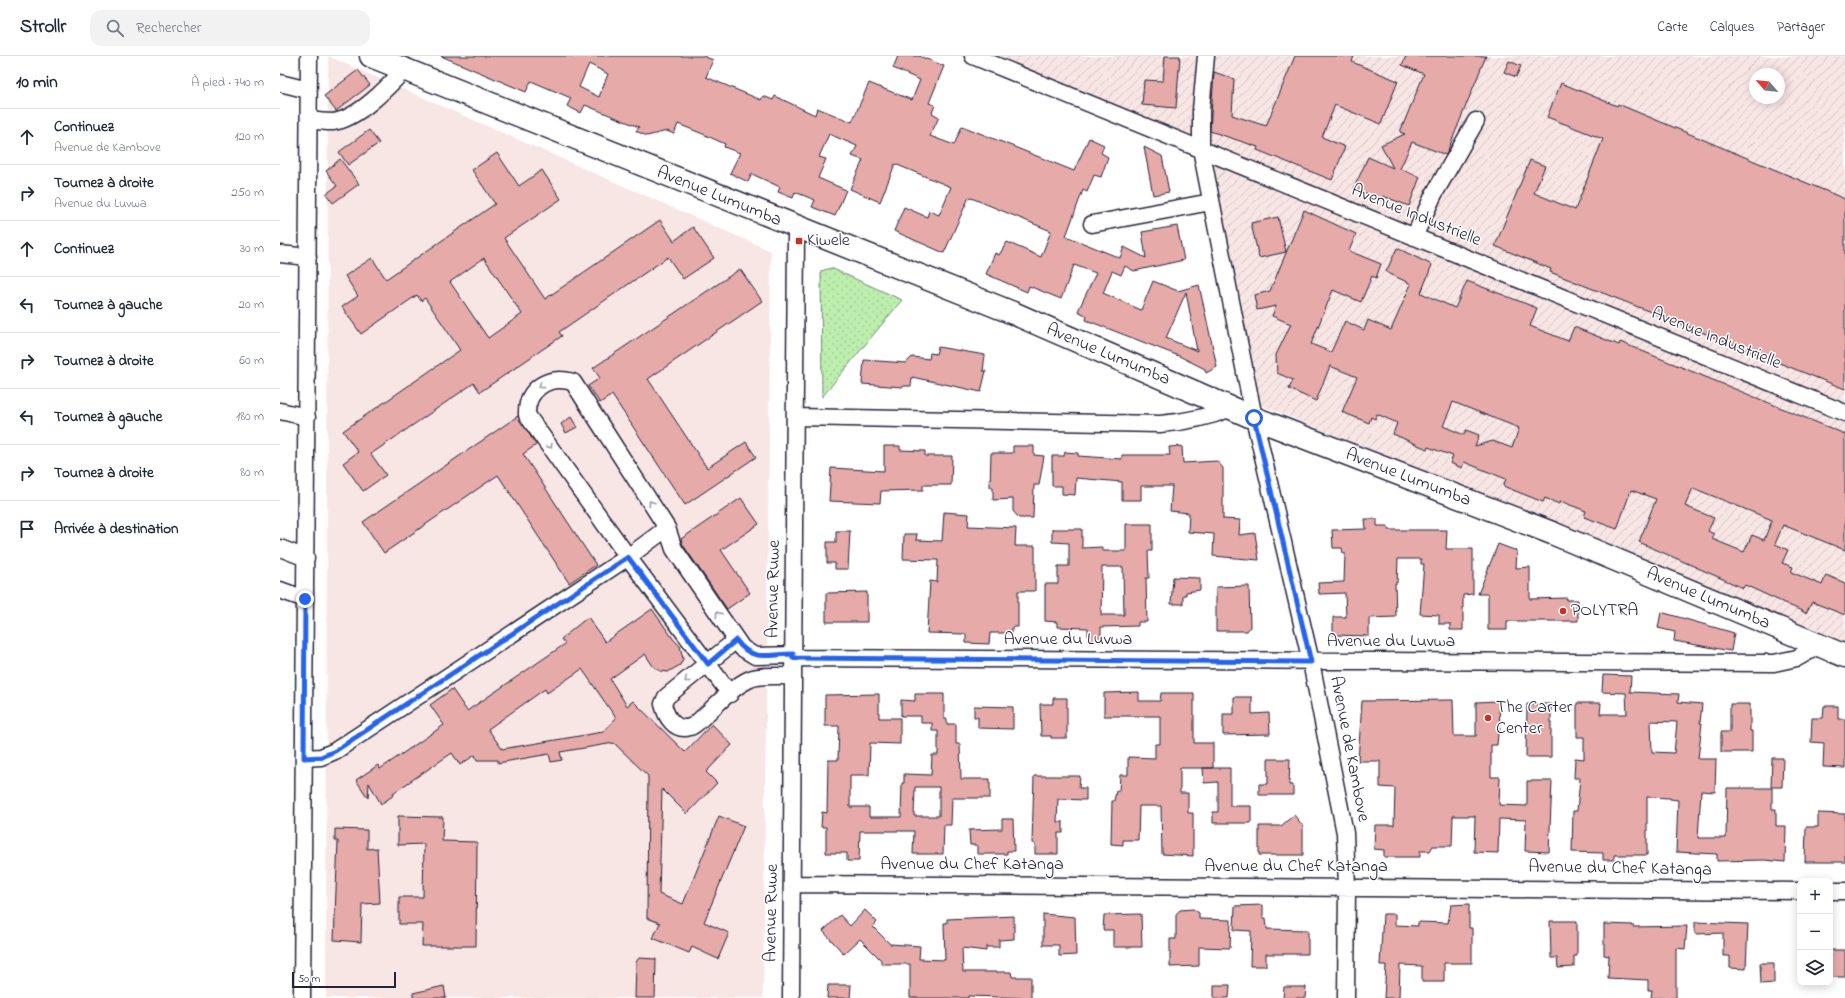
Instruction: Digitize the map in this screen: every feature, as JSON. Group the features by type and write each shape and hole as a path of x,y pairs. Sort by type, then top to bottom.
{"highway":[{"name":"Avenue Lumumba","path":"371,56 796,228 1013,313 1254,418 1552,533 1818,646 1845,656"}],"street":[{"path":"302,998 309,56"},
{"name":"Avenue Industrielle","path":"973,56 1845,413"},
{"name":"Avenue de Kambove","path":"1206,56 1201,110 1200,150 1254,418 1311,662 1345,834 1347,887 1346,998"},
{"path":"309,120 333,122 349,118 389,86 404,70"},
{"path":"280,83 308,90"},
{"path":"1414,237 1434,194 1476,121"},
{"path":"1092,224 1211,202"},
{"name":"Avenue Ruwe","path":"791,998 796,228"},
{"path":"280,254 308,257"},
{"path":"730,694 628,557 527,414 527,404 534,392 544,383 563,379 573,382 667,528 674,549 736,640 748,653 756,656 755,677"},
{"path":"795,417 1160,424 1186,422 1231,408"},
{"path":"280,411 307,417"},
{"path":"304,758 321,757 335,751 628,557 667,528"},
{"path":"280,548 306,558"},
{"path":"280,590 305,599"},
{"path":"736,640 666,697 663,704 668,717 680,728 691,727 730,694 755,677 793,676"},
{"name":"Avenue du Luvwa","path":"756,656 1311,662 1774,663 1797,658 1818,646"},
{"name":"Avenue du Chef Katanga","path":"792,884 1797,891"},
{"path":"1833,891 1845,891"}],"shaded area":[{"path":"328,56 771,251 763,998 326,998"},
{"path":"960,56 1845,56 1845,643 1258,404 1200,152"}],"green space":[{"path":"831,268 902,300 822,397 821,271"}],"building":[{"path":"441,56 703,56 713,60 706,77 761,100 763,96 773,100 775,96 815,115 817,108 852,122 869,83 912,100 920,80 893,68 898,56 919,56 944,66 929,103 935,105 932,113 939,117 930,136 954,145 962,126 1074,171 1089,138 1104,145 1101,153 1108,157 1101,177 1094,175 1087,192 1083,190 1066,236 1120,258 1124,247 1146,258 1142,232 1177,226 1184,260 1134,271 1125,266 1121,275 1112,271 1103,293 1141,310 1153,281 1178,291 1199,285 1217,367 1206,373 1205,369 1179,356 1086,320 1087,316 1078,311 1096,273 1074,265 1061,299 1029,286 1027,292 986,274 995,253 999,255 1007,242 1041,257 1051,231 969,197 944,253 894,231 904,207 927,217 929,211 939,215 951,187 895,164 880,202 850,189 863,160 852,156 857,146 829,134 819,157 826,159 818,178 846,190 835,216 812,207 815,200 795,192 793,198 778,192 780,187 752,174 748,182 730,173 740,153 724,147 725,144 703,134 678,124 674,134 667,131 647,136 636,131 639,127 585,105 581,113 567,106 571,98 531,81 526,92","holes":["589,64 608,74 599,97 579,87","1186,292 1197,351 1166,338"]},
{"path":"1165,56 1180,56 1176,108 1142,105 1144,80 1163,81"},
{"path":"1295,56 1354,56 1352,62 1398,81 1381,124 1335,105 1322,137 1345,147 1332,180 1257,150 1258,147 1210,131 1214,72 1234,79 1232,115 1266,126"},
{"path":"1406,56 1486,56 1446,155 1412,142 1400,169 1420,177 1409,206 1383,196 1381,200 1354,188 1368,157 1393,168 1381,145 1405,134 1400,132 1424,74 1402,65"},
{"path":"1509,61 1521,66 1516,77 1504,72"},
{"path":"358,70 370,85 336,111 324,96"},
{"path":"1561,83 1617,106 1618,104 1845,199 1845,389 1550,272 1551,269 1495,246 1530,160 1545,166 1534,193 1575,210 1603,139 1547,117"},
{"path":"369,130 379,143 348,165 339,152"},
{"path":"1144,147 1162,156 1169,192 1153,195"},
{"path":"497,153 519,186 542,170 561,199 504,238 545,299 660,220 674,241 693,227 714,258 683,279 668,257 559,332 562,336 480,392 474,383 371,454 386,475 363,491 343,463 358,452 343,431 460,350 425,298 421,301 417,295 361,334 342,307 358,296 345,276 372,258 386,279 495,204 472,170","holes":["484,258 522,314 488,338 450,282"]},
{"path":"340,159 359,184 333,203 326,194 337,186 326,171"},
{"path":"1304,210 1356,234 1349,251 1381,264 1376,278 1372,276 1361,302 1333,290 1311,344 1331,352 1345,321 1364,330 1368,320 1391,330 1411,284 1386,272 1397,248 1432,265 1421,293 1455,308 1467,281 1537,308 1530,326 1568,341 1574,327 1619,345 1620,342 1845,434 1845,550 1783,525 1775,544 1788,550 1782,563 1793,567 1791,572 1822,585 1826,575 1845,583 1845,615 1812,602 1806,613 1745,585 1743,588 1639,542 1656,499 1631,490 1617,529 1584,517 1586,511 1560,501 1559,504 1545,498 1543,502 1503,486 1506,479 1464,462 1462,468 1450,463 1453,456 1428,447 1427,449 1393,434 1397,423 1377,414 1375,419 1371,417 1369,423 1342,412 1357,377 1330,366 1316,401 1289,389 1293,380 1277,373 1276,355 1291,324 1272,316 1276,306 1257,310 1254,295 1270,291","holes":["1453,402 1519,428 1512,448 1493,441 1475,446 1479,435 1466,430 1464,435 1443,426","1693,488 1772,520 1764,540 1752,535 1744,552 1712,539 1714,534 1708,531 1714,518 1685,506"]},
{"path":"1278,217 1286,252 1259,258 1251,223"},
{"path":"740,269 762,301 648,379 707,468 746,442 756,457 685,505 612,395 600,403 588,386 600,378 593,368"},
{"path":"938,347 985,355 983,371 986,371 981,392 912,377 911,386 903,387 862,384 864,360 906,363 912,357 929,359 930,353 936,354"},
{"path":"518,416 536,445 523,454 596,565 569,583 498,475 384,553 363,522"},
{"path":"571,417 577,427 566,433 561,424"},
{"path":"884,446 900,446 900,450 925,451 925,456 952,456 951,485 923,485 923,490 881,491 880,503 829,501 831,468 884,471"},
{"path":"1013,446 1034,446 1034,455 1044,456 1039,485 1034,485 1033,518 1019,518 1013,511 1013,499 993,500 993,487 990,487 991,453 1013,453"},
{"path":"1182,446 1183,463 1217,461 1223,468 1223,519 1240,520 1239,535 1255,533 1259,560 1213,556 1214,534 1188,532 1189,513 1170,511 1172,486 1141,486 1141,500 1122,500 1122,482 1076,478 1075,495 1062,494 1062,486 1052,486 1052,456 1064,456 1065,452 1078,453 1078,456 1122,459 1122,455 1170,455 1169,447"},
{"path":"741,498 759,524 721,550 750,593 727,609 683,545 681,539"},
{"path":"944,512 969,514 968,526 1016,528 1015,546 1035,546 1035,591 1018,591 1018,627 1012,627 1012,633 990,633 989,644 966,643 966,634 927,633 930,581 937,582 938,560 903,559 904,534 917,534 916,540 942,541"},
{"path":"1365,519 1377,519 1377,526 1388,526 1388,530 1447,530 1446,549 1473,549 1473,594 1463,595 1463,630 1450,630 1450,624 1439,624 1439,615 1420,614 1424,564 1421,564 1421,559 1398,559 1397,583 1395,583 1396,617 1369,618 1369,636 1333,635 1333,617 1346,617 1345,593 1319,594 1318,583 1344,582 1345,553 1343,553 1342,548 1333,548 1332,530 1366,529"},
{"path":"1126,524 1152,524 1152,551 1148,551 1149,578 1146,578 1147,622 1138,622 1138,626 1101,627 1101,641 1088,640 1088,628 1057,627 1057,622 1045,621 1045,584 1058,584 1058,566 1069,566 1069,543 1052,542 1052,529 1082,529 1082,548 1102,547 1102,551 1126,551","holes":["1102,567 1123,567 1124,615 1101,615"]},
{"path":"836,531 850,531 848,569 835,569 835,563 827,563 827,542 836,542"},
{"path":"1498,544 1517,551 1516,568 1530,567 1530,599 1567,598 1567,600 1578,600 1578,621 1507,621 1507,630 1488,630 1488,594 1478,594"},
{"path":"1173,577 1200,578 1200,590 1186,592 1186,595 1183,595 1183,604 1171,604"},
{"path":"1249,586 1250,627 1247,631 1216,631 1216,587"},
{"path":"867,592 867,622 826,622 826,593"},
{"path":"652,609 680,646 683,659 680,665 668,672 660,671 653,666 645,654 610,679 627,706 633,701 685,752 712,724 732,745 706,772 717,783 687,814 662,789 659,894 683,904 719,816 744,826 704,922 729,933 718,959 692,947 689,953 653,938 660,923 647,918 648,776 614,743 560,752 562,760 551,762 549,754 498,763 498,760 477,760 475,755 460,765 452,753 393,793 394,795 381,804 369,783 368,798 356,780 378,765 380,769 444,725 430,705 452,689 467,711 565,644 561,639 588,617 605,642","holes":["582,669 616,718 603,732 502,749 488,729 545,689 547,693"]},
{"path":"1661,612 1734,633 1731,651 1674,641 1675,632 1658,628"},
{"path":"1603,675 1631,676 1630,692 1679,694 1678,702 1702,704 1700,723 1702,723 1698,759 1716,759 1715,792 1701,791 1698,838 1726,838 1727,788 1772,788 1772,809 1776,809 1776,826 1786,826 1785,862 1764,860 1717,861 1717,854 1676,852 1678,800 1670,798 1647,797 1647,855 1614,855 1614,860 1603,860 1603,853 1572,852 1573,811 1577,811 1580,778 1574,778 1575,758 1584,759 1584,737 1577,737 1577,703 1601,703 1600,714 1627,714 1626,693 1602,692","holes":["1651,721 1677,722 1674,753 1652,752"]},
{"path":"1139,692 1139,701 1160,701 1161,693 1194,693 1194,743 1213,743 1213,768 1180,768 1180,793 1188,793 1188,813 1193,813 1193,856 1162,854 1161,806 1139,806 1138,840 1123,840 1123,845 1111,844 1112,801 1114,801 1116,791 1119,791 1120,775 1128,775 1128,757 1155,758 1155,744 1160,744 1160,716 1104,716 1104,693"},
{"path":"879,694 879,718 900,718 900,744 870,743 869,775 850,775 850,807 869,807 869,817 901,817 902,783 904,783 904,774 931,775 932,755 938,755 938,731 932,731 932,723 921,723 921,716 901,716 901,700 915,701 915,694 944,694 944,719 947,719 947,724 956,724 956,744 960,744 961,779 990,779 990,798 952,798 951,825 944,825 943,854 913,854 914,831 860,831 859,861 847,861 847,853 826,853 826,827 821,827 822,812 827,813 828,760 838,760 839,726 825,726 825,695","holes":["915,787 939,787 939,816 914,816"]},
{"path":"1234,697 1252,697 1252,714 1269,713 1270,734 1223,735 1223,714 1234,714"},
{"path":"1053,698 1067,698 1067,738 1051,738 1051,736 1041,736 1040,704 1053,704"},
{"path":"1453,700 1454,736 1476,736 1476,702 1499,701 1500,734 1498,734 1497,745 1491,745 1491,777 1500,777 1499,805 1527,806 1527,781 1552,781 1549,852 1525,851 1526,820 1499,819 1498,853 1474,852 1475,816 1453,816 1452,846 1433,846 1430,851 1420,851 1420,857 1384,857 1384,850 1374,849 1375,825 1394,825 1395,788 1380,787 1380,761 1358,761 1362,701"},
{"path":"1527,704 1551,704 1551,757 1526,757"},
{"path":"1730,704 1750,704 1752,752 1721,752 1721,732 1730,732"},
{"path":"974,706 1013,707 1013,729 978,728 978,717 974,717"},
{"path":"1824,706 1838,706 1838,719 1845,719 1845,768 1823,767 1824,743 1811,742 1812,718 1823,718"},
{"path":"1772,758 1783,758 1782,787 1771,787"},
{"path":"1268,759 1290,759 1289,785 1293,785 1293,795 1259,795 1259,784 1268,784"},
{"path":"1203,768 1230,768 1230,806 1251,806 1251,823 1213,823 1213,812 1218,812 1218,782 1204,783"},
{"path":"1034,776 1080,776 1079,788 1086,788 1086,800 1058,799 1057,822 1063,822 1063,833 1058,833 1058,854 1035,854 1035,844 1032,843"},
{"path":"1818,813 1845,814 1845,862 1805,862 1806,827 1818,827"},
{"path":"1294,815 1303,826 1303,855 1259,855 1259,826 1281,826"},
{"path":"398,816 443,817 442,841 477,842 476,946 422,946 423,924 399,924 399,897 423,897 424,844 398,845"},
{"path":"1002,819 1013,819 1014,851 1007,851 1007,854 977,854 977,845 970,845 969,830 1002,829"},
{"path":"335,829 367,830 367,849 377,848 380,903 362,904 361,942 334,940 338,841 335,841"},
{"path":"1469,904 1469,928 1472,928 1472,963 1444,963 1444,982 1422,982 1422,966 1400,965 1399,998 1384,998 1386,965 1380,965 1383,914 1395,914 1395,925 1418,926 1418,922 1448,923 1451,905"},
{"path":"1263,905 1263,918 1266,918 1267,929 1308,930 1308,954 1266,954 1266,966 1250,966 1251,931 1234,930 1235,906"},
{"path":"1193,909 1199,913 1199,919 1231,920 1230,948 1199,947 1199,966 1170,967 1170,939 1176,939 1176,914 1180,910"},
{"path":"865,910 877,922 873,927 890,944 920,946 919,959 945,960 944,923 947,923 947,919 1014,916 1014,939 999,940 999,947 986,947 986,951 962,948 963,972 1011,972 1012,977 1031,977 1031,998 968,996 968,998 910,998 910,964 881,964 881,960 860,939 844,954 823,931 840,915 850,926"},
{"path":"1043,914 1075,917 1076,955 1059,956 1059,945 1043,945"},
{"path":"1141,914 1142,947 1113,947 1113,930 1103,930 1104,915"},
{"path":"1550,921 1577,921 1577,956 1574,956 1574,967 1558,968 1557,958 1551,958"},
{"path":"1695,922 1748,924 1746,969 1730,968 1730,956 1723,956 1723,933 1695,934"},
{"path":"1604,924 1633,925 1633,927 1687,926 1685,949 1676,948 1676,998 1651,998 1652,990 1648,990 1648,980 1608,978 1609,956 1604,955"},
{"path":"1833,950 1845,950 1845,977 1833,977"},
{"path":"639,958 656,959 655,998 635,998 636,962"},
{"path":"1760,963 1774,963 1774,983 1761,984"},
{"path":"828,985 851,985 850,998 827,998"},
{"path":"1214,985 1230,985 1229,998 1214,998"},
{"path":"444,986 446,998 413,998 413,993"},
{"path":"1284,987 1306,987 1305,998 1283,998"}],"place":[{"name":"Kiwele","path":"799,241"},
{"name":"POLYTRA","path":"1563,611"},
{"name":"The Carter Center","path":"1488,718"}],"route":[{"path":"305,599 304,758 321,757 335,751 628,557 708,664 736,640 748,653 756,656 793,654 793,658 1311,662 1254,418"}]}
